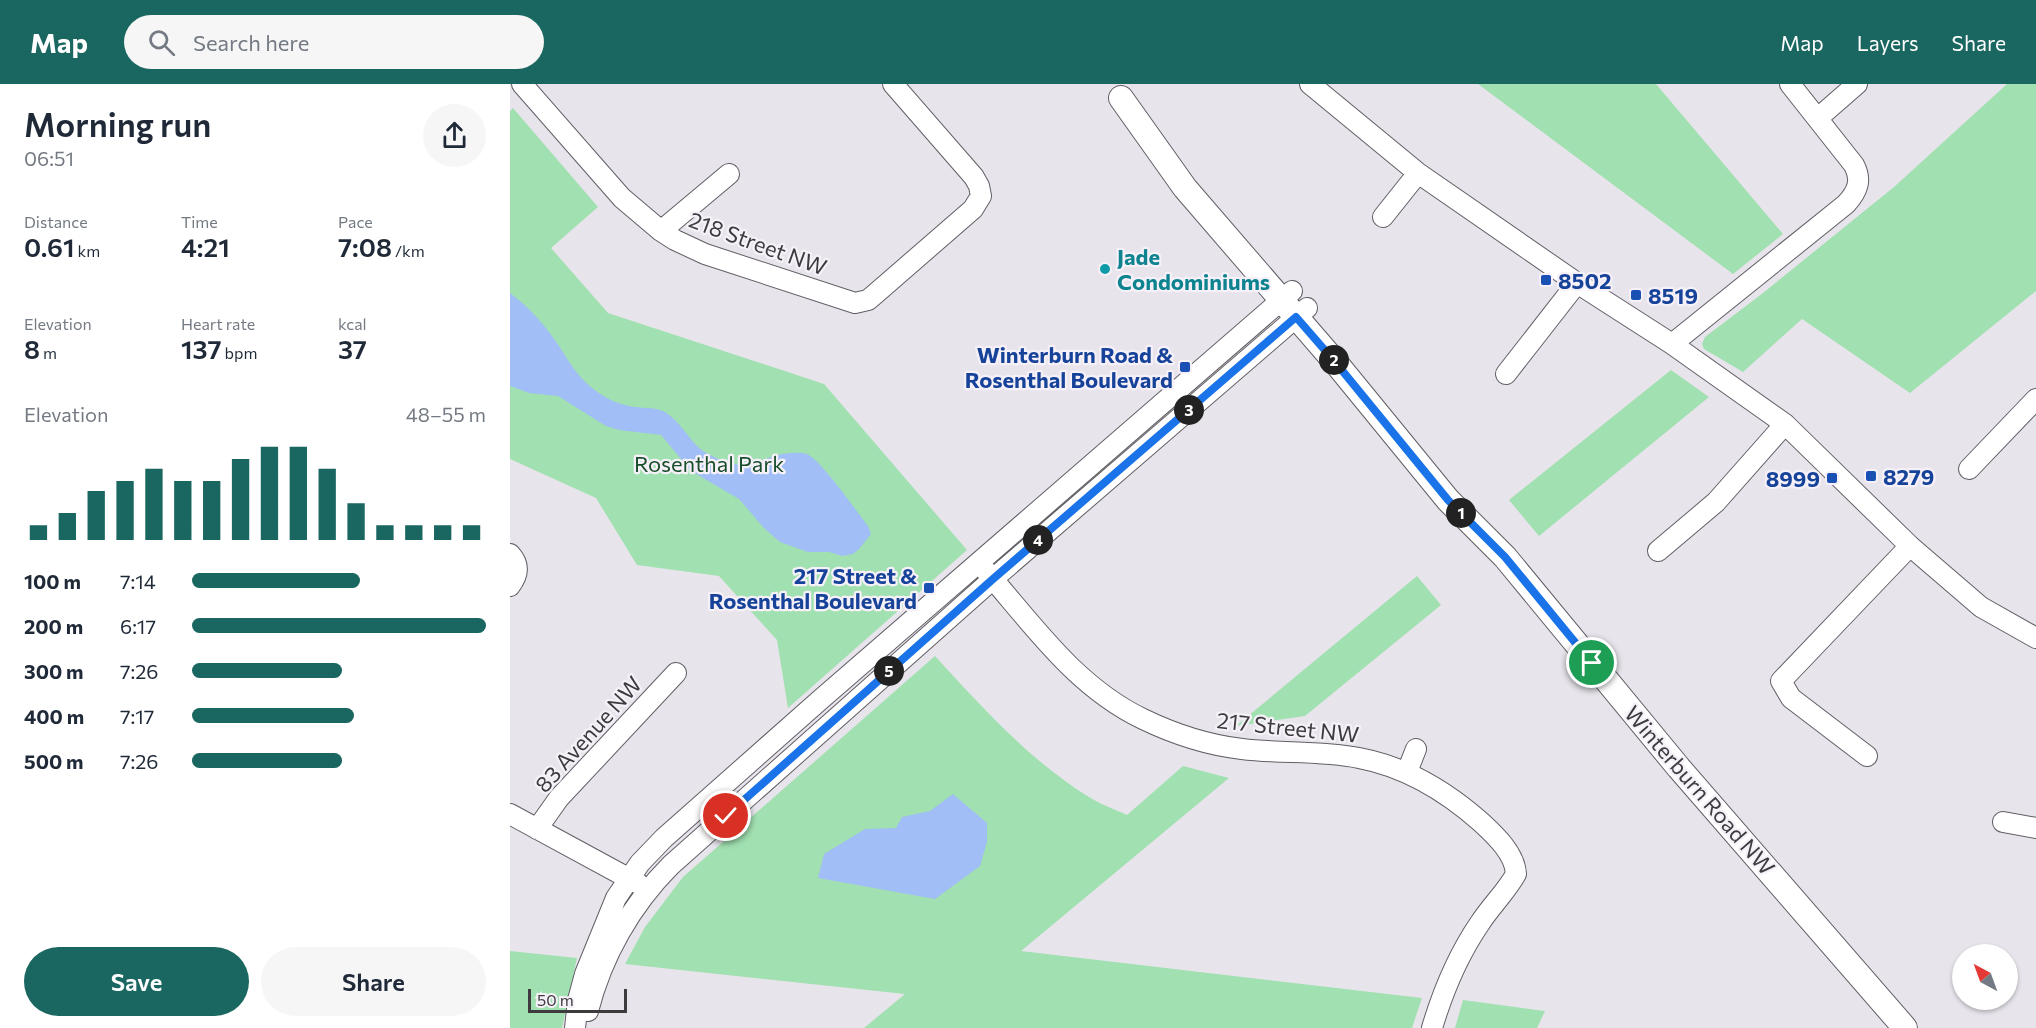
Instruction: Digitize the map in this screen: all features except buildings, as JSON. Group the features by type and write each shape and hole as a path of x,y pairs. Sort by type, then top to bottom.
{"main road":[{"name":"Winterburn Road NW","path":"1114,91 1167,146 1294,304 1354,363 1460,491 1505,557 1679,768 1905,1028"},
{"name":"Winterburn Road NW","path":"1875,992 1918,1028"}],"street":[{"name":"218 Street NW","path":"532,87 622,198 661,231 705,254 861,303 868,300 973,209 981,196 974,177 893,84"},
{"path":"1310,84 1418,173 1577,284 1672,344 1785,424 1910,546 1981,608 2036,638"},
{"path":"1672,344 1846,204 1857,190 1858,173 1854,165 1790,84"},
{"path":"1818,118 1857,84"},
{"path":"1383,217 1418,173"},
{"path":"661,231 729,174"},
{"path":"1506,374 1577,284"},
{"path":"575,1028 578,1000 585,974 616,898 629,878 664,838 978,562 1294,304"},
{"path":"585,1028 592,996 616,939 648,890 671,866 993,579 1294,304"},
{"path":"1969,469 2036,399"},
{"path":"1658,550 1716,502 1785,424"},
{"path":"1867,756 1791,698 1780,681 1910,546"},
{"path":"510,585 517,576 513,558"},
{"name":"217 Street NW","path":"978,562 1083,680 1141,718 1190,739 1240,749 1317,752 1362,758 1407,772 1430,783 1472,814 1486,828 1512,858 1516,874 1479,924 1462,953 1454,968 1432,1028"},
{"name":"83 Avenue NW","path":"537,829 559,798 676,673"},
{"path":"1407,772 1416,749"},
{"path":"510,814 648,890"},
{"path":"2002,822 2036,828"}],"green space":[{"path":"1478,84 1656,84 1783,234 1733,274"},
{"path":"2007,84 2036,84 2036,291 1910,393 1802,319 1743,372 1704,349 1702,344 1705,337 1894,187"},
{"name":"Rosenthal Park","path":"513,108 598,207 551,248 608,313 824,384 967,550 788,708 777,640 719,576 637,565 596,498 510,459 510,111"},
{"path":"1671,370 1709,397 1539,536 1509,500"},
{"path":"1417,576 1441,605 1305,716 1236,726"},
{"path":"935,656 1007,732 1046,767 1089,797 1127,815 1183,766 1229,778 1021,951 1422,998 1412,1028 864,1028 905,994 625,964 645,927 683,877"},
{"path":"510,951 577,958 562,1028 510,1028"},
{"path":"1463,1000 1545,1011 1537,1028 1455,1028"}],"water":[{"path":"510,293 537,317 580,376 600,394 625,405 665,412 678,423 700,449 732,463 749,466 779,455 807,454 839,487 868,526 871,534 853,554 842,556 829,552 808,552 780,542 764,528 739,499 691,471 661,435 619,430 606,426 558,396 529,393 510,386"},
{"path":"953,794 987,823 987,842 980,866 935,899 818,878 824,854 865,829 896,828 902,817 930,811"}],"place":[{"name":"Jade Condominiums","path":"1105,269"},
{"name":"8502","path":"1546,280"},
{"name":"8519","path":"1636,295"},
{"name":"Winterburn Road & Rosenthal Boulevard","path":"1185,367"},
{"name":"8279","path":"1871,476"},
{"name":"8999","path":"1832,478"},
{"name":"217 Street & Rosenthal Boulevard","path":"929,588"}],"route":[{"path":"726,816 993,579 1296,317 1448,500 1505,557 1592,663"}]}
